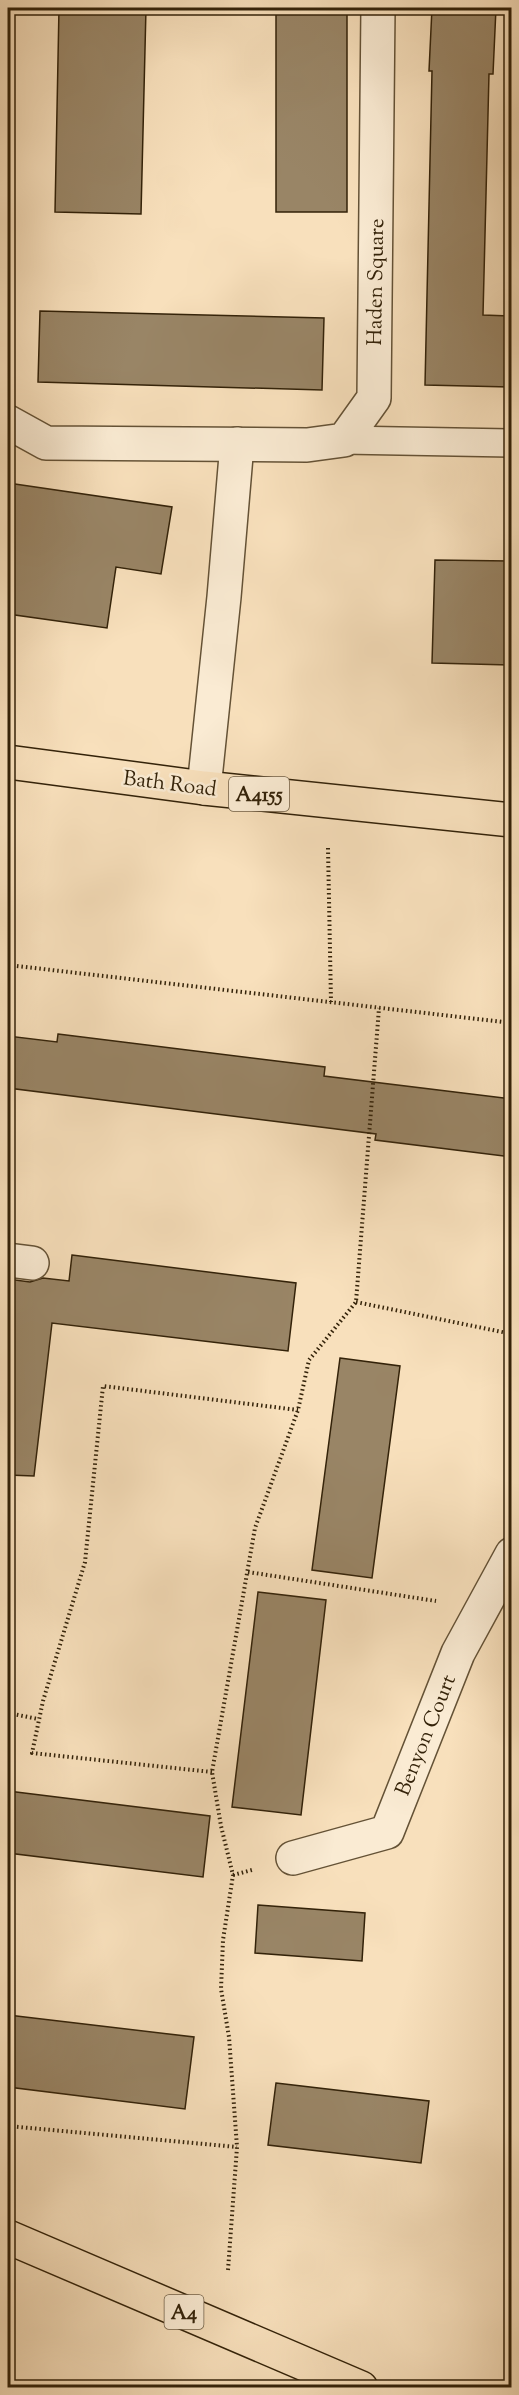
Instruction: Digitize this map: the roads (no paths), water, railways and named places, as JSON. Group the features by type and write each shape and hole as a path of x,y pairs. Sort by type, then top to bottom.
{"main road":[{"name":"Bath Road","path":"8,762 204,788 512,820"},
{"name":"A4","path":"8,2237 361,2388"}],"street":[{"name":"Haden Square","path":"344,440 374,398 378,8"},
{"path":"8,422 46,443 307,445 344,440"},
{"path":"204,788 237,444"},
{"name":"Benyon Court","path":"292,1858 387,1832 458,1653 512,1554"}],"lane":[{"path":"344,440 512,443"}]}
